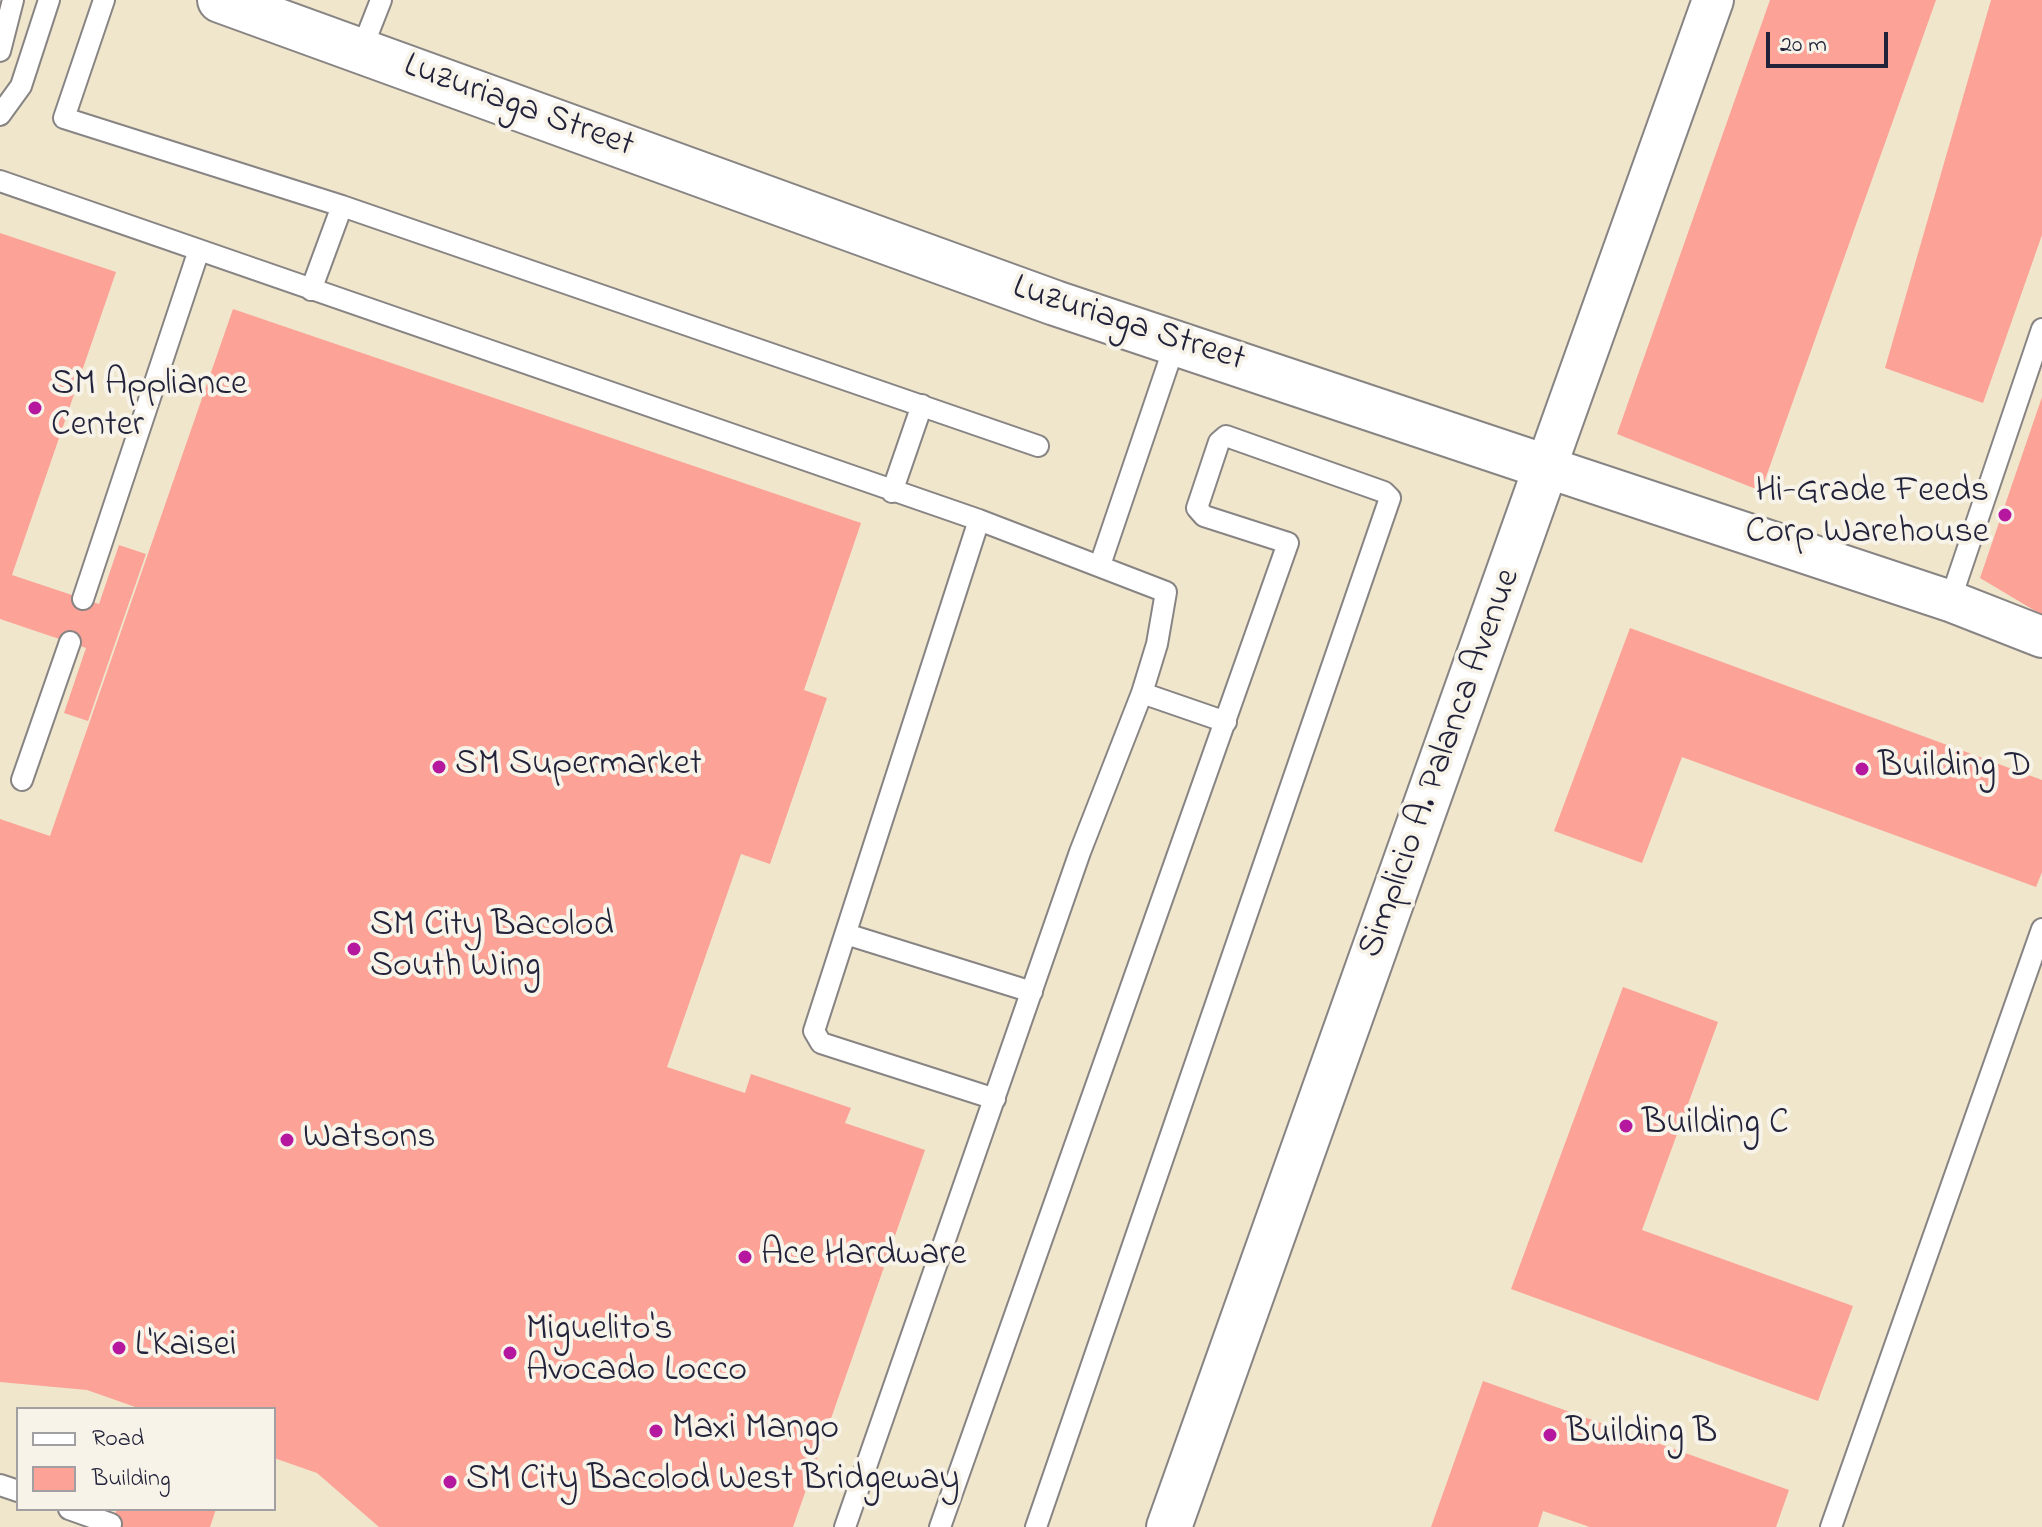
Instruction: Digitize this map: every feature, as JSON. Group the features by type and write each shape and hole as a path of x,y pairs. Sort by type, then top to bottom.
{"street":[{"name":"Simplicio A. Palanca Avenue","path":"1169,1527 1713,0"},
{"name":"Luzuriaga Street","path":"239,3 361,51 1055,303 1950,601 2042,637"}],"lane":[{"path":"0,51 13,0"},
{"path":"0,115 21,86 49,0"},
{"path":"104,0 64,118 342,206 1038,446"},
{"path":"361,51 381,0"},
{"path":"0,181 979,520 1166,592 1157,644 1142,693 1032,992 845,1527"},
{"path":"311,290 342,206"},
{"path":"83,599 199,250"},
{"path":"1950,601 2042,329"},
{"path":"1100,565 1176,341"},
{"path":"892,492 922,405"},
{"path":"940,1527 1288,543 1204,516 1197,508 1219,442 1226,436 1384,492 1390,498 1036,1527"},
{"path":"979,520 814,1031 818,1040 995,1099"},
{"path":"22,780 70,642"},
{"path":"1142,693 1226,722"},
{"path":"1831,1527 2042,929"},
{"path":"846,934 1032,992"},
{"path":"75,1511 111,1524"}],"building":[{"path":"1770,0 1936,0 1761,491 1617,434"},
{"path":"1991,0 2042,0 2042,235 1983,403 1885,368"},
{"name":"SM Appliance Center","path":"0,233 116,272 12,575 99,604 119,545 146,554 88,721 64,713 86,648 0,619"},
{"name":"SM City Bacolod South Wing","path":"233,309 861,523 804,690 827,698 770,864 741,854 667,1067 745,1093 751,1074 851,1108 845,1123 925,1150 793,1527 379,1527 317,1473 276,1459 276,1407 135,1407 87,1390 0,1382 0,819 50,836"},
{"path":"2042,397 2042,615 1980,578"},
{"name":"Building D","path":"1630,628 2042,780 2042,872 2036,887 1682,757 1642,863 1554,831"},
{"name":"Building C","path":"1623,987 1718,1022 1642,1230 1853,1306 1818,1401 1511,1289"},
{"name":"Building B","path":"1483,1381 1789,1490 1776,1527 1590,1527 1543,1511 1538,1527 1431,1527"},
{"path":"116,1511 215,1511 210,1527 110,1527"}],"place":[{"name":"SM Appliance Center","path":"35,408"},
{"name":"Hi-Grade Feeds Corp Warehouse","path":"2005,515"},
{"name":"SM Supermarket","path":"439,767"},
{"name":"Building D","path":"1862,769"},
{"name":"SM City Bacolod South Wing","path":"354,949"},
{"name":"Building C","path":"1626,1126"},
{"name":"Watsons","path":"287,1140"},
{"name":"Ace Hardware","path":"745,1257"},
{"name":"L'Kaisei","path":"119,1348"},
{"name":"Miguelito's Avocado Locco","path":"510,1353"},
{"name":"Maxi Mango","path":"656,1431"},
{"name":"Building B","path":"1550,1435"},
{"name":"SM City Bacolod West Bridgeway","path":"450,1482"}]}
